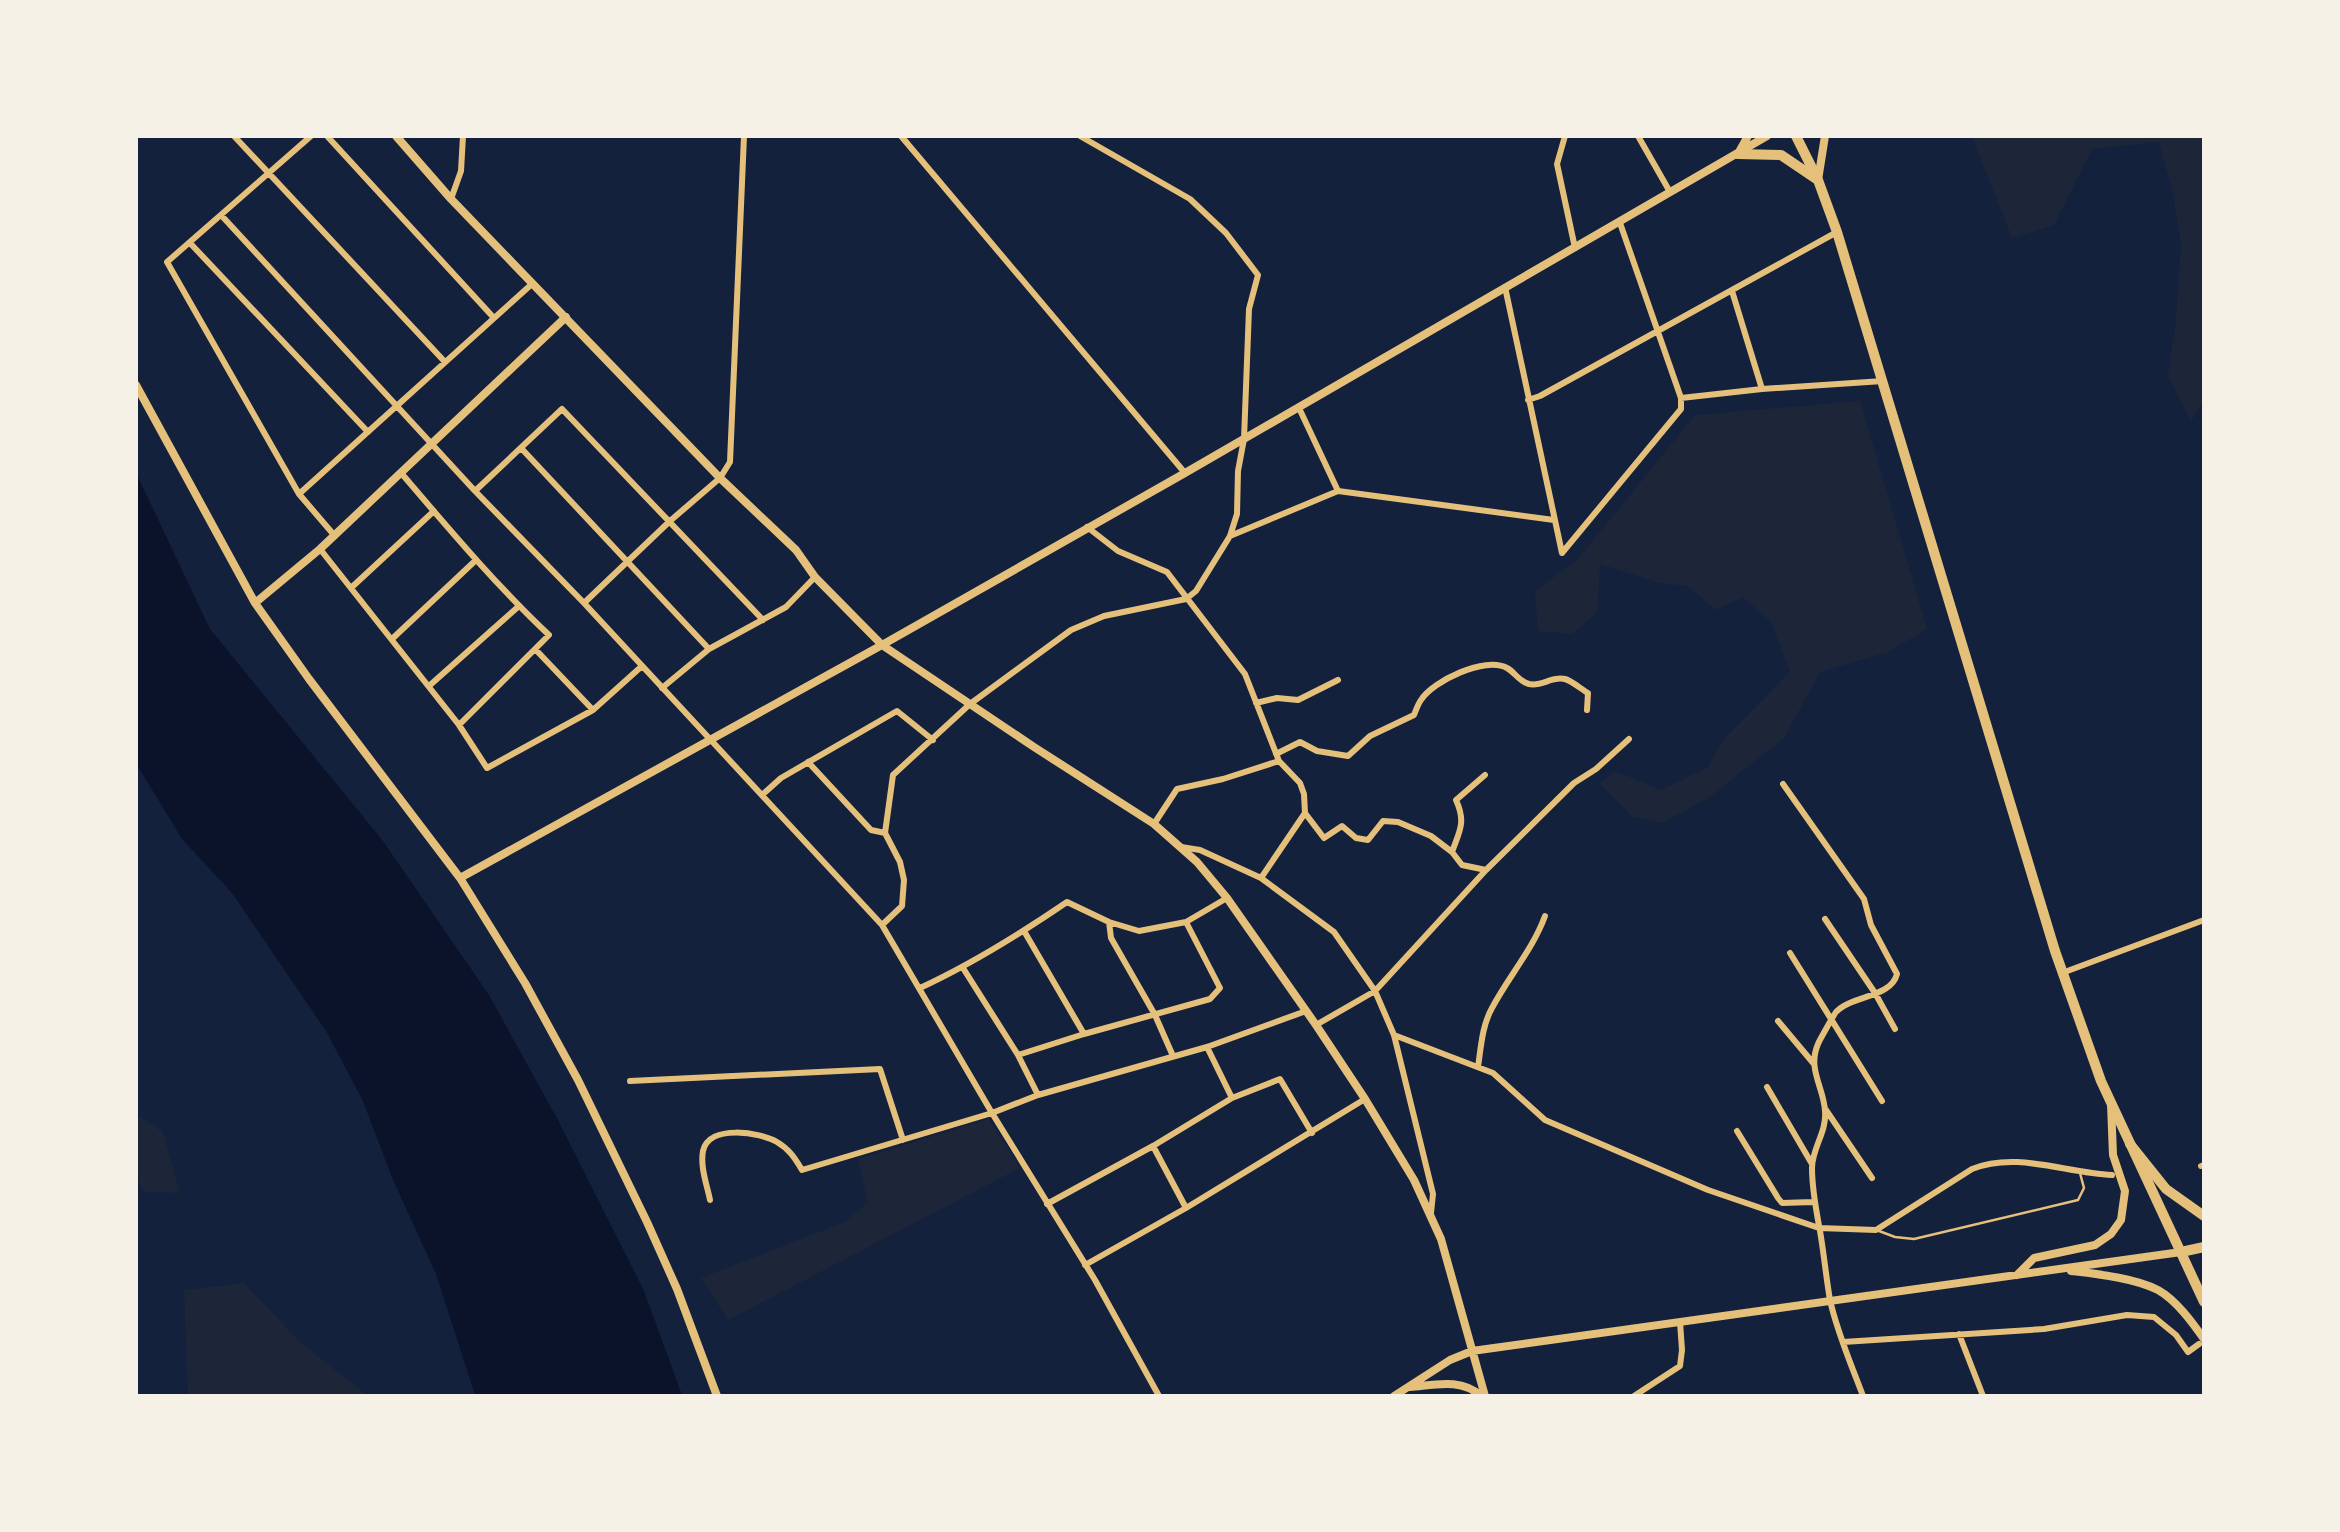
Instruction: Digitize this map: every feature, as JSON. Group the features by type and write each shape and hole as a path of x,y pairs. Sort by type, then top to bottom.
{"highway":[{"path":"2130,1144 2165,1189 2203,1216"},
{"path":"2181,1252 2203,1248"}],"main road":[{"path":"1796,136 1818,180 1837,232 2062,974 2111,1104 2203,1302"},
{"path":"1738,153 1781,155 1818,180"}],"street":[{"path":"234,136 445,362"},
{"path":"311,136 167,262 299,495 334,535"},
{"path":"327,136 494,318"},
{"path":"396,136 451,199 720,478 796,550 815,577 882,645 1154,824 1181,847 1227,898 1365,1100 1431,1213 1441,1239 1483,1395"},
{"path":"451,199 461,171 463,136"},
{"path":"584,603 670,521 720,478 730,462 744,136"},
{"path":"901,136 1185,473"},
{"path":"883,925 902,906 904,880 900,862 885,833 893,775 970,704 1071,630 1104,616 1185,598 1196,591 1230,536 1237,514 1238,471 1244,439 1249,309 1258,275 1226,233 1190,200 1080,136"},
{"path":"1565,136 1557,164 1575,248"},
{"path":"1638,136 1670,192"},
{"path":"1738,153 1748,136"},
{"path":"460,878 882,645 1185,473 1767,136"},
{"path":"1818,180 1825,136"},
{"path":"221,215 475,491 584,603 883,925 1159,1395"},
{"path":"1504,287 1562,553 1681,409 1681,398 1659,329 1620,223"},
{"path":"1528,400 1732,292 1837,232"},
{"path":"190,243 368,432"},
{"path":"299,495 533,282"},
{"path":"1732,292 1762,389"},
{"path":"255,603 320,549 402,474 566,317"},
{"path":"1681,398 1762,389 1883,381"},
{"path":"136,385 255,603 309,679 460,878 525,983 578,1080 677,1289 717,1395"},
{"path":"1299,408 1338,491"},
{"path":"475,491 562,410 762,620"},
{"path":"521,447 709,649"},
{"path":"402,474 519,606 550,635 459,725"},
{"path":"1230,536 1338,491 1554,520"},
{"path":"352,587 434,511"},
{"path":"1087,527 1118,551 1167,572 1245,674 1279,761 1300,783 1304,794 1305,813 1324,838 1342,826 1356,838 1368,840 1383,821 1398,822 1431,836 1452,852 1462,865 1486,870"},
{"path":"320,549 459,725 487,768 593,710 642,666"},
{"path":"393,639 476,559"},
{"path":"662,688 709,649 786,607 815,577"},
{"path":"429,686 519,606"},
{"path":"536,650 593,710"},
{"path":"1276,754 1300,742 1317,751 1348,756 1370,736 1414,715 1421,699 1436,687 1467,669 1490,664 1507,668 1518,680 1529,684 1540,685 1553,679 1565,679 1588,693 1587,710"},
{"path":"1256,703 1277,698 1298,700 1338,680"},
{"path":"762,795 781,778 897,711 933,740"},
{"path":"1316,1025 1375,991 1486,870 1574,783 1596,769 1629,739"},
{"path":"1154,824 1177,789 1223,779 1279,761"},
{"path":"808,762 871,830 885,833"},
{"path":"1452,852 1463,816 1456,800 1485,775"},
{"path":"1783,785 1864,899 1871,925 1897,974 1893,984 1886,989 1835,1012 1817,1044 1814,1063 1816,1082 1825,1108 1872,1178"},
{"path":"1261,878 1305,813"},
{"path":"1181,847 1200,850 1261,878 1335,932 1375,991 1394,1035 1433,1194 1431,1213"},
{"path":"920,988 962,968 1024,932 1067,902 1108,922 1139,931 1186,922 1227,898"},
{"path":"1478,1067 1483,1032 1491,1009 1528,950 1545,916"},
{"path":"1825,919 1875,993 1895,1029"},
{"path":"2062,974 2203,920"},
{"path":"1108,922 1111,938 1154,1015 1173,1056"},
{"path":"1018,1055 1210,999 1220,988 1186,922"},
{"path":"1024,932 1084,1034"},
{"path":"1790,953 1882,1101"},
{"path":"962,968 1018,1055 1038,1095"},
{"path":"710,1200 703,1150 708,1142 719,1136 746,1131 761,1134 792,1153 802,1170 992,1113 1038,1095 1207,1047 1306,1011"},
{"path":"1777,1021 1814,1063"},
{"path":"1394,1035 1493,1073 1545,1120 1708,1190 1819,1228 1876,1230 1972,1169 1988,1163 2010,1160 2112,1175"},
{"path":"1207,1047 1232,1098"},
{"path":"630,1081 880,1069 903,1140"},
{"path":"1047,1204 1153,1146 1232,1098 1280,1079 1312,1133"},
{"path":"1767,1087 1812,1164"},
{"path":"1085,1265 1186,1209 1365,1100"},
{"path":"2017,1275 2034,1258 2095,1245 2111,1234 2121,1220 2125,1191 2113,1155 2111,1104"},
{"path":"1825,1108 1825,1122 1812,1164 1813,1202 1831,1302 1863,1395"},
{"path":"1737,1130 1782,1203 1813,1202"},
{"path":"1153,1146 1186,1209"},
{"path":"1394,1395 1450,1360 1472,1351 2181,1252"},
{"path":"1843,1342 2044,1329 2127,1315 2154,1317 2175,1335 2188,1352 2201,1342 2184,1314 2158,1290 2134,1282 2061,1269"},
{"path":"1634,1395 1679,1366 1682,1350 1680,1322"},
{"path":"1959,1334 1983,1395"},
{"path":"1407,1388 1454,1383 1465,1385 1483,1395"}],"lane":[{"path":"1876,1230 1895,1237 1914,1239 2078,1200 2084,1188 2080,1172"}],"shaded area":[{"path":"1972,137 2203,137 2204,401 2191,421 2168,376 2176,321 2181,243 2173,194 2159,142 2092,149 2054,225 2012,238"},
{"path":"1860,401 1927,629 1888,652 1820,672 1784,738 1707,799 1662,823 1631,816 1600,784 1615,771 1661,790 1707,768 1725,738 1790,672 1771,622 1743,597 1716,610 1687,586 1660,583 1600,564 1597,613 1572,634 1538,631 1535,591 1578,559 1695,415"},
{"path":"137,475 210,629 383,841 489,995 559,1122 644,1291 682,1395 475,1395 436,1274 393,1180 362,1099 326,1031 232,893 182,839 137,765"},
{"path":"137,1115 163,1132 180,1193 143,1192 137,1177"},
{"path":"989,1119 1020,1168 728,1320 701,1278 845,1222 868,1202 858,1159"},
{"path":"244,1283 301,1343 367,1395 188,1395 184,1290"}]}
